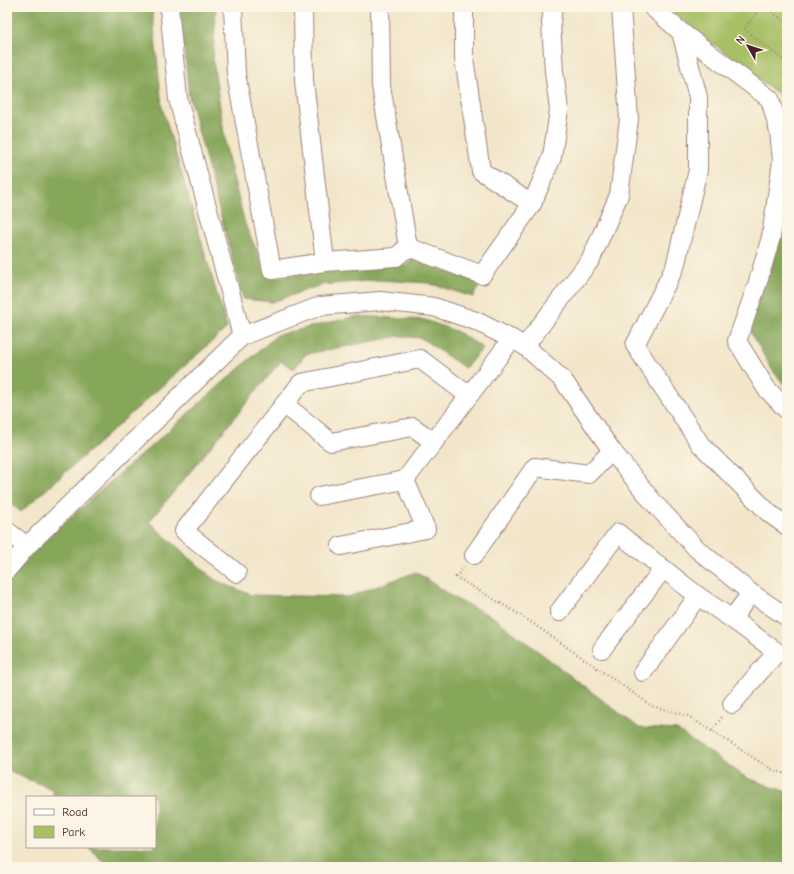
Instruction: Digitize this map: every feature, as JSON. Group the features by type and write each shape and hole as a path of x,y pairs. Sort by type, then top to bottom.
{"street":[{"path":"169,7 178,99 242,336"},
{"path":"233,7 236,74 255,168 272,270 325,262 396,257 408,247"},
{"path":"303,7 304,81 325,262"},
{"path":"380,7 381,86 408,247"},
{"path":"464,7 464,58 481,171 532,204"},
{"path":"408,247 482,275 532,204 552,157 559,110 554,71 552,23 553,7"},
{"path":"319,496 405,480 468,395 518,343 591,259 619,195 629,119 621,7"},
{"path":"652,7 682,32 770,99 780,131 782,162 770,237 757,285 737,341 766,388 787,410"},
{"path":"682,32 698,97 698,170 675,267 635,345 701,445 770,514 787,526"},
{"path":"7,570 27,546 242,336 320,306 380,301 434,307 476,321 518,343 562,380 612,450 653,502 697,548 751,593 787,617"},
{"path":"237,573 184,531 301,383 420,359 468,395"},
{"path":"284,404 331,442 413,427 434,442"},
{"path":"474,555 535,467 589,474 612,450"},
{"path":"341,546 426,529 405,480"},
{"path":"7,531 27,546"},
{"path":"559,612 618,533 698,596 782,656 732,704"},
{"path":"602,649 663,569"},
{"path":"732,619 751,593"},
{"path":"643,672 698,596"}],"path":[{"path":"761,7 744,29 787,63"},
{"path":"766,7 787,23"},
{"path":"474,555 456,577 522,616 652,706 688,716 773,770 787,774"}],"green space":[{"path":"7,7 152,7 162,107 227,328 21,512 7,501"},
{"path":"180,7 216,7 213,61 227,153 245,224 269,279 349,265 405,266 412,258 481,283 473,297 428,283 379,280 321,285 272,302 243,299 189,96"},
{"path":"666,7 787,7 787,113 780,95"},
{"path":"787,180 787,388 773,371 747,326 775,257"},
{"path":"357,316 425,320 458,332 483,348 465,368 421,338 400,336 306,354 294,369 281,361 149,522 215,580 251,595 348,597 416,572 454,598 493,617 639,728 677,730 747,778 787,792 787,867 109,867 89,848 156,848 156,796 54,796 52,789 7,771 7,584 39,545 277,335"}]}
